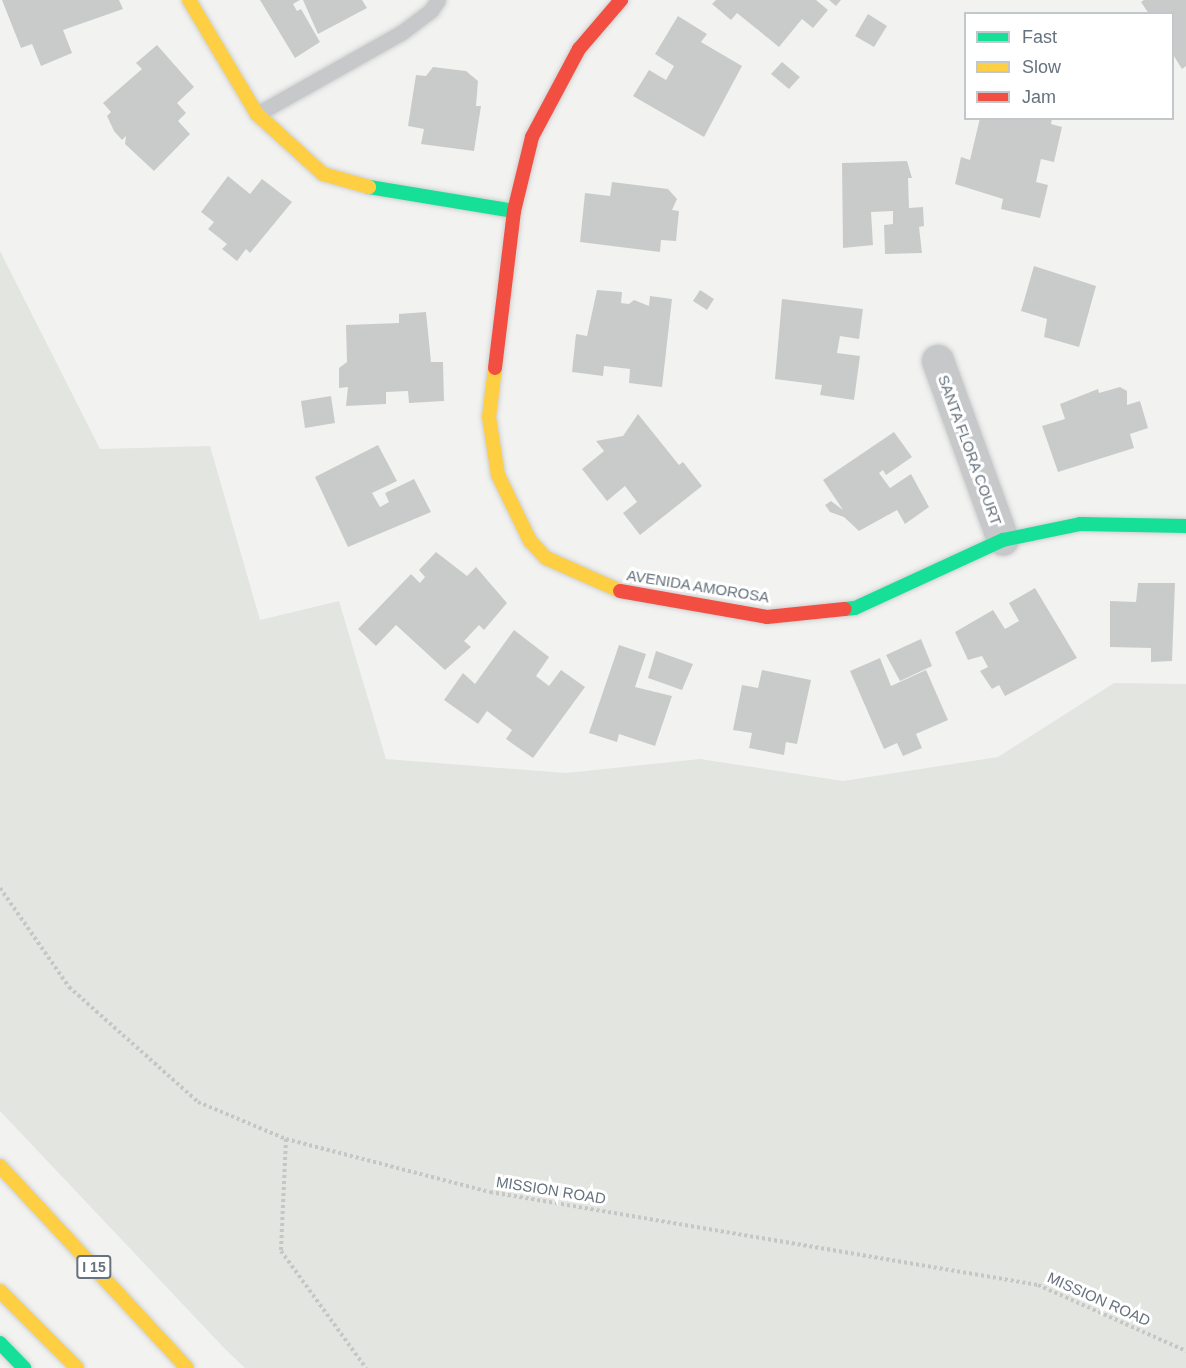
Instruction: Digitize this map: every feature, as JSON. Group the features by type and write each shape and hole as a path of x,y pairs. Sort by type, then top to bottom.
{"main road":[{"path":"189,0 257,114 323,174 357,185 514,211"},
{"name":"AVENIDA AMOROSA","path":"621,0 579,49 532,137 514,211 489,417 498,475 530,541 546,558 622,592 766,617 855,608 1003,540 1080,524 1186,526"},
{"name":"I 15","path":"0,1166 187,1368"},
{"path":"0,1291 77,1368"},
{"path":"0,1343 24,1368"}],"street":[{"name":"SANTA FLORA COURT","path":"938,361 1003,540"}],"lane":[{"path":"257,114 401,33 438,0"}],"path":[{"name":"MISSION ROAD","path":"0,888 69,987 198,1102 285,1138 490,1192 1038,1285 1186,1351"},
{"path":"285,1138 281,1251 366,1368"}],"shaded area":[{"path":"0,251 100,449 210,446 260,620 339,601 386,759 566,773 700,759 843,781 998,757 1114,683 1186,684 1186,1368 245,1368 0,1111"}],"building":[{"path":"2,0 119,0 123,9 63,30 72,53 41,66 32,44 21,48"},
{"path":"260,0 300,0 293,4 297,11 301,9 320,42 295,58"},
{"path":"303,0 362,0 367,8 318,34"},
{"path":"716,0 816,0 828,10 813,28 802,19 779,47 737,13 731,20 712,4"},
{"path":"829,0 841,0 836,6"},
{"path":"1144,0 1186,0 1186,66 1182,69 1174,56 1174,12 1148,12 1141,2"},
{"path":"868,14 887,26 874,47 855,36"},
{"path":"678,16 707,34 701,42 742,66 704,137 633,96 649,70 666,80 674,66 655,54"},
{"path":"157,45 194,87 177,103 186,113 178,121 190,134 154,171 125,144 126,136 122,140 114,131 107,116 111,112 103,103 142,69 136,63"},
{"path":"782,62 800,77 789,89 771,74"},
{"path":"433,67 466,71 478,81 476,106 481,106 474,151 421,144 424,129 408,126 416,75 426,76"},
{"path":"980,120 1052,120 1051,124 1062,127 1054,162 1041,159 1036,182 1048,185 1040,218 1001,209 1003,199 955,184 961,157 970,160"},
{"path":"907,161 912,178 908,178 909,208 923,207 924,226 919,227 922,253 885,254 884,225 893,224 893,211 871,212 873,245 843,248 842,163"},
{"path":"228,176 250,194 262,179 292,202 250,253 246,249 237,261 222,249 227,244 208,229 214,222 201,212"},
{"path":"612,182 668,189 677,199 672,210 679,211 676,241 661,240 660,252 580,242 585,193 610,196"},
{"path":"1034,266 1096,286 1079,347 1044,337 1047,319 1021,311"},
{"path":"597,290 622,292 621,303 629,304 634,300 649,306 650,296 672,299 662,387 629,383 630,369 604,366 603,376 572,372 576,334 587,336"},
{"path":"700,290 714,299 707,310 693,301"},
{"path":"782,299 863,309 859,339 840,336 837,353 860,356 854,400 820,395 822,385 775,379"},
{"path":"426,312 431,362 443,362 444,401 409,403 408,391 386,392 386,404 346,406 348,387 339,388 339,368 347,362 346,325 399,323 399,314"},
{"path":"1120,387 1127,391 1127,405 1140,401 1148,428 1130,434 1134,448 1058,472 1042,426 1065,419 1060,404 1098,389 1099,393"},
{"path":"331,396 335,423 305,428 301,401"},
{"path":"638,414 679,465 683,462 702,486 640,535 623,513 637,502 625,486 607,501 582,469 604,451 596,441 623,436"},
{"path":"894,432 912,457 886,475 883,470 879,473 890,488 911,474 929,507 905,524 897,510 859,531 844,517 830,512 825,505 831,501 843,510 823,480"},
{"path":"378,445 397,481 372,493 380,507 389,502 385,493 414,479 431,512 348,547 315,477"},
{"path":"436,552 467,576 476,567 507,603 484,630 479,625 464,641 471,647 445,670 396,625 376,646 358,629 411,574 420,583 425,577 419,570"},
{"path":"1138,583 1175,583 1172,661 1151,662 1151,648 1110,647 1110,601 1136,602"},
{"path":"1035,588 1077,658 1005,696 999,685 992,689 980,671 988,667 982,656 968,660 955,632 993,610 1005,629 1019,621 1009,603"},
{"path":"514,630 549,657 536,676 549,686 561,670 585,687 533,758 506,739 512,730 487,711 478,724 444,700 463,673 475,684"},
{"path":"921,639 932,666 900,681 886,655"},
{"path":"619,645 646,654 635,687 672,696 655,746 619,734 617,742 589,733"},
{"path":"656,651 693,664 682,690 648,678"},
{"path":"880,658 891,686 926,670 948,720 916,734 922,748 903,756 897,743 884,749 850,671"},
{"path":"762,670 811,680 797,744 786,742 784,755 749,748 752,733 733,730 742,685 758,688"}],"traffic: fast":[{"path":"369,187 514,211"},
{"path":"845,609 855,608 1003,540 1080,524 1186,526"},
{"path":"0,1343 24,1368"}],"traffic: slow":[{"path":"189,0 257,114 323,174 369,187"},
{"path":"495,368 489,417 498,475 530,541 546,558 620,591"},
{"path":"0,1166 187,1368"},
{"path":"0,1291 77,1368"}],"traffic: jam":[{"path":"495,368 514,211 532,137 579,49 621,0"},
{"path":"620,591 767,617 845,609"}]}
